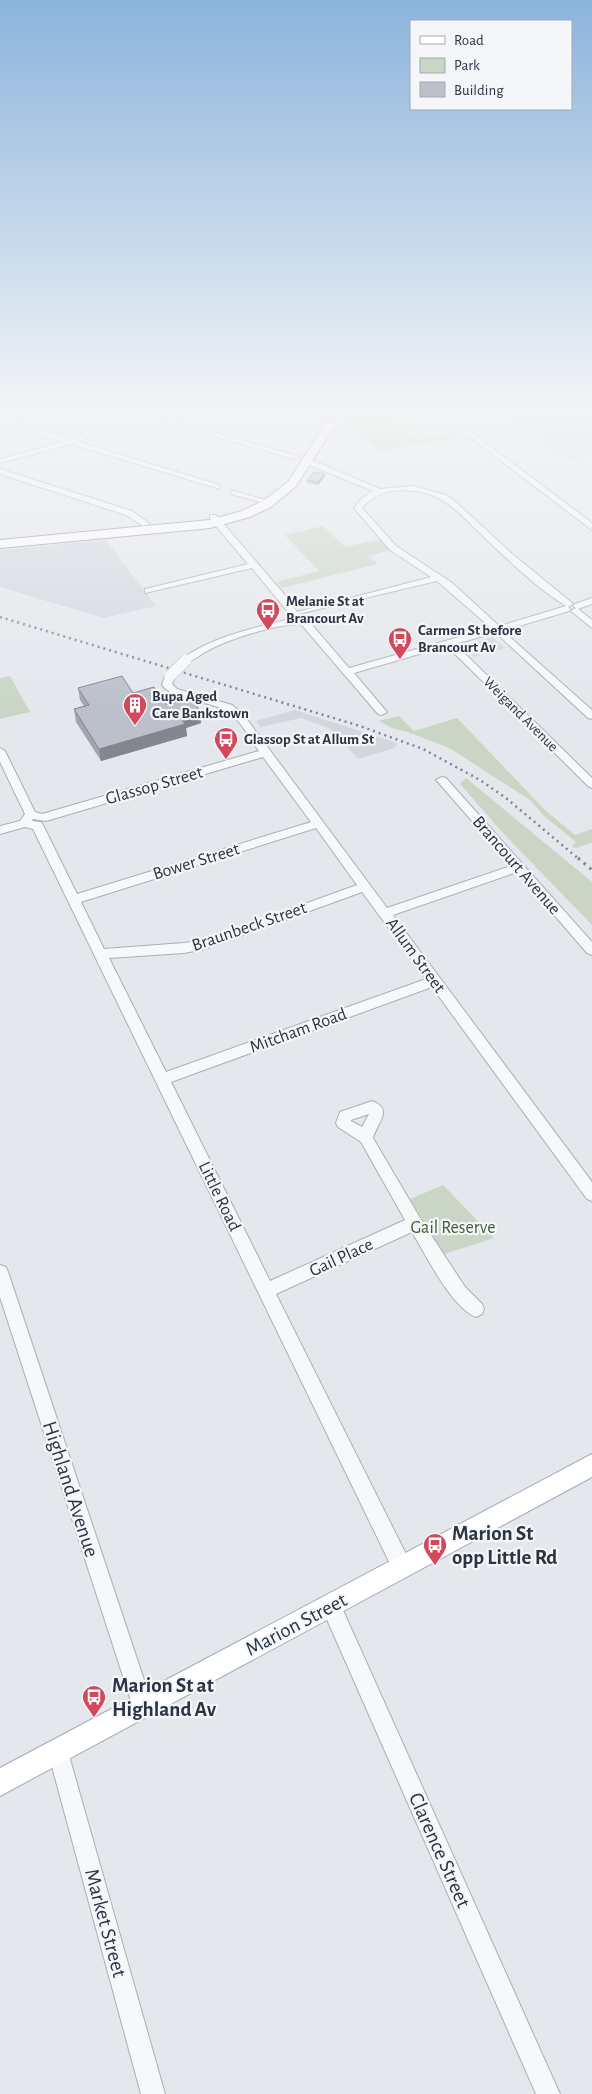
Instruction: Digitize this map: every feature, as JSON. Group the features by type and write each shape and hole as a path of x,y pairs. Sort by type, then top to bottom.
{"highway":[{"path":"0,537 215,520 238,511"},
{"path":"0,544 215,520 246,514 253,511"}],"main road":[{"name":"Marion Street","path":"0,1783 592,1465"}],"street":[{"path":"122,511 146,524"},
{"path":"360,511 394,548 439,578 592,716"},
{"path":"464,511 497,545 592,625"},
{"path":"571,511 592,527"},
{"path":"215,520 382,712"},
{"path":"148,591 254,564"},
{"path":"239,716 228,707 173,691 167,685 170,676 186,660 211,644 300,617 313,610 439,578"},
{"path":"348,671 592,602"},
{"name":"Weigand Avenue","path":"449,643 592,784"},
{"name":"Allum Street","path":"239,716 592,1194"},
{"name":"Little Road","path":"0,751 402,1567"},
{"name":"Glassop Street","path":"0,830 267,752"},
{"name":"Brancourt Avenue","path":"442,780 592,950"},
{"name":"Bower Street","path":"73,900 319,823"},
{"path":"386,913 519,867"},
{"name":"Braunbeck Street","path":"100,954 184,948 205,944 366,886"},
{"name":"Mitcham Road","path":"162,1079 435,981"},
{"path":"366,1138 415,1223 459,1292 476,1309"},
{"name":"Gail Place","path":"266,1291 415,1223"},
{"name":"Highland Avenue","path":"0,1272 143,1707"},
{"name":"Clarence Street","path":"331,1606 548,2094"},
{"name":"Market Street","path":"58,1752 153,2094"}],"shaded area":[{"path":"106,540 156,606 103,618 0,587 0,550"},
{"path":"492,637 505,648 474,657 464,646"},
{"path":"295,710 397,743 395,748 358,759 331,729 301,718 261,727 256,721"}],"green space":[{"path":"323,526 345,547 380,539 391,550 369,556 378,564 282,588 277,582 319,571 285,535"},
{"path":"10,676 30,712 0,719 0,678"},
{"path":"399,716 414,731 457,718 546,811 575,835 592,829 592,843 575,848 572,846 576,842 544,816 530,800 451,749 411,733 392,728 379,721"},
{"path":"466,778 592,882 592,925 504,834 460,784"},
{"name":"Gail Reserve","path":"443,1185 494,1238 444,1254 410,1199"}],"building":[{"name":"Bupa Aged Care Bankstown","path":"122,676 133,693 154,687 167,705 191,698 200,711 180,717 185,724 99,749 74,709 89,705 78,688"}],"railway":[{"path":"0,617 360,726 423,749 480,780 506,798 580,860"},
{"path":"578,858 592,870"}],"place":[{"name":"Melanie St at Brancourt Av","path":"268,631"},
{"name":"Carmen St before Brancourt Av","path":"400,660"},
{"name":"Bupa Aged Care Bankstown","path":"135,726"},
{"name":"Glassop St at Allum St","path":"226,760"},
{"name":"Marion St opp Little Rd","path":"435,1566"},
{"name":"Marion St at Highland Av","path":"94,1718"}]}
